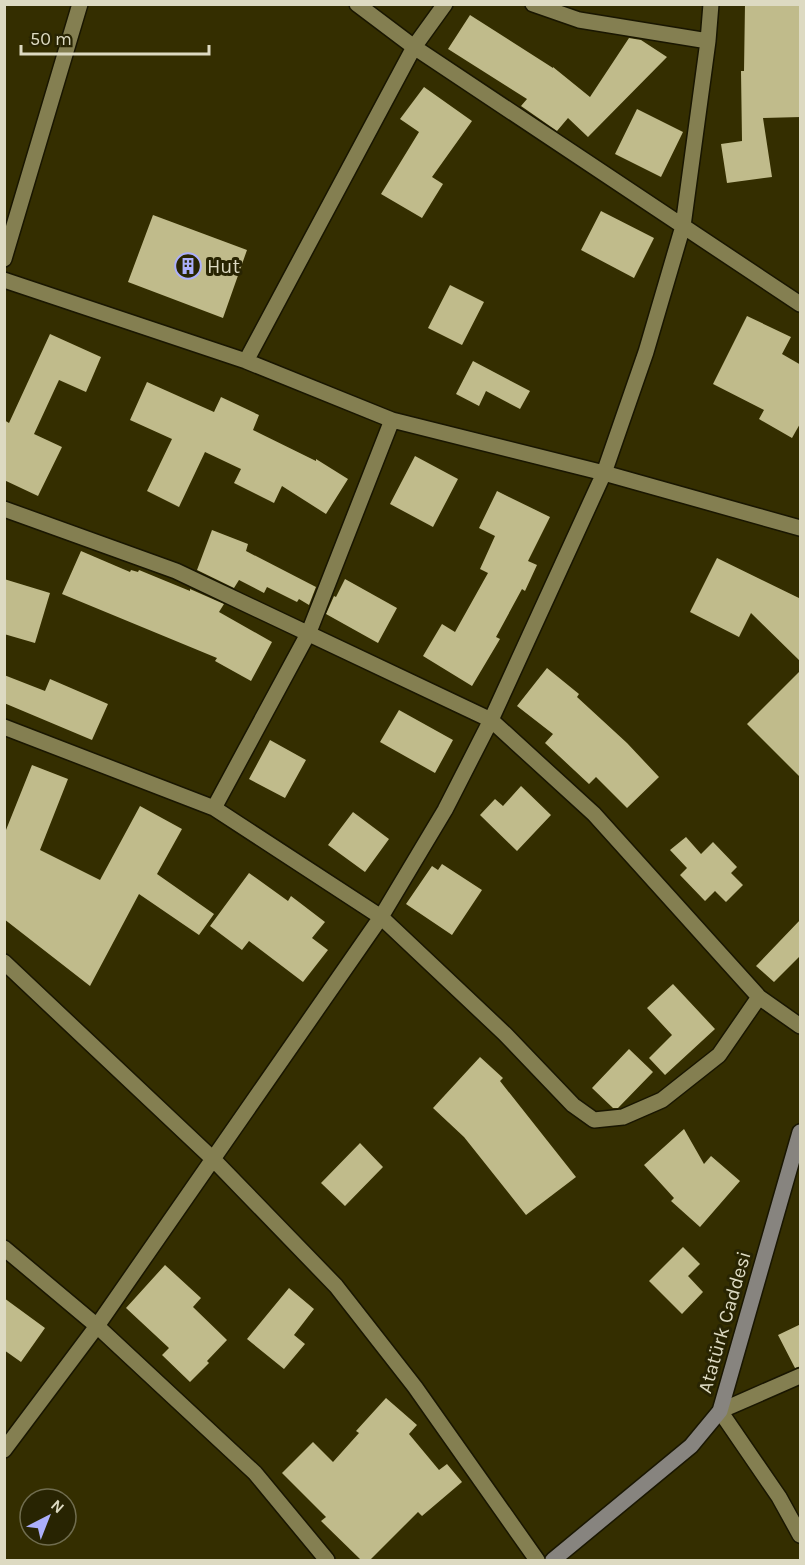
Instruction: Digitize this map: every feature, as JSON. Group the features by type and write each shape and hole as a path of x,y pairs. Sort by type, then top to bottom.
{"street":[{"path":"4,259 80,4"},
{"path":"357,4 414,47 801,304"},
{"path":"246,361 414,47 445,4"},
{"path":"533,4 579,20 708,41"},
{"path":"4,1450 97,1326 381,917 445,810 491,720 604,473 646,352 683,226 711,4"},
{"path":"4,280 246,361 392,420 604,473 801,528"},
{"path":"214,808 309,632 392,420"},
{"path":"4,509 176,571 491,720 594,814 759,998 801,1026"},
{"path":"4,727 214,808 381,917 505,1034 573,1105 594,1120 623,1117 662,1100 719,1055 759,998"},
{"path":"4,962 213,1159 336,1286 415,1387 537,1560"},
{"name":"Atatürk Caddesi","path":"553,1560 691,1446 720,1411 801,1132"},
{"path":"4,1248 97,1326 255,1473 327,1560"},
{"path":"801,1376 720,1411 779,1497 801,1535"}],"building":[{"path":"745,4 800,4 801,117 763,118 772,177 727,183 721,144 742,141 741,71 744,71"},
{"path":"470,15 553,67 590,97 629,38 641,40 667,57 588,137 568,118 557,131 521,106 527,99 448,49"},
{"path":"424,87 472,121 432,177 443,184 422,218 381,194 419,132 400,119"},
{"path":"637,109 683,132 661,177 615,154"},
{"path":"601,211 654,238 634,278 581,250"},
{"name":"Hut","path":"153,215 247,250 223,318 128,282"},
{"path":"450,285 484,302 462,345 428,328"},
{"path":"747,316 791,337 782,354 801,365 801,422 792,438 759,419 764,410 713,384"},
{"path":"50,334 101,357 86,392 59,380 34,434 62,447 38,496 4,480 4,420 9,423"},
{"path":"473,361 530,391 520,409 486,391 479,406 456,394"},
{"path":"147,382 214,412 221,397 259,415 253,430 316,461 316,459 348,479 326,514 282,486 274,503 234,483 241,469 205,452 179,507 147,491 172,439 130,420"},
{"path":"415,456 458,479 433,527 390,504"},
{"path":"497,491 550,517 528,561 537,565 525,591 522,589 496,637 500,639 472,686 423,656 442,624 455,632 488,573 480,569 495,536 479,528"},
{"path":"212,530 248,544 246,551 316,587 309,605 299,599 297,602 267,587 264,593 239,580 234,588 197,570"},
{"path":"81,551 130,572 139,570 224,604 219,612 272,642 251,681 215,661 217,658 62,594"},
{"path":"717,558 801,599 801,662 751,613 739,637 690,612"},
{"path":"4,579 50,593 35,643 4,634"},
{"path":"345,579 397,608 378,643 326,614"},
{"path":"547,668 579,694 577,697 627,743 659,777 627,808 596,777 589,784 545,743 553,734 517,706"},
{"path":"801,670 801,778 747,724"},
{"path":"4,675 45,691 50,679 108,704 92,740 4,703"},
{"path":"399,710 453,740 435,773 380,742"},
{"path":"270,740 306,760 285,798 249,779"},
{"path":"32,765 68,779 40,850 100,880 140,806 182,829 157,874 214,914 199,935 139,894 90,986 4,919 4,835"},
{"path":"521,786 551,815 517,851 480,815 495,799 503,806"},
{"path":"353,812 389,839 365,872 328,845"},
{"path":"686,837 701,854 713,842 737,867 731,873 743,885 726,902 715,891 705,901 680,875 687,868 670,850"},
{"path":"442,864 482,890 452,935 406,904 432,866 438,870"},
{"path":"249,873 288,901 291,896 325,922 312,938 328,950 303,982 249,941 242,950 210,926"},
{"path":"801,919 801,955 774,982 756,966"},
{"path":"673,984 715,1029 665,1075 649,1058 672,1035 647,1008"},
{"path":"629,1049 653,1072 618,1108 613,1108 592,1088"},
{"path":"480,1057 503,1078 500,1081 576,1177 526,1215 464,1137 433,1108"},
{"path":"684,1129 704,1164 711,1156 740,1181 700,1227 671,1201 674,1198 644,1165"},
{"path":"360,1143 383,1167 345,1206 321,1183"},
{"path":"683,1247 700,1264 688,1276 703,1292 682,1314 649,1281"},
{"path":"165,1265 201,1298 193,1307 227,1340 190,1382 162,1355 169,1348 126,1308"},
{"path":"289,1288 314,1309 294,1335 305,1344 284,1369 247,1339"},
{"path":"4,1298 45,1328 21,1362 4,1350"},
{"path":"801,1324 801,1366 795,1368 778,1335"},
{"path":"386,1398 417,1425 409,1434 439,1470 447,1464 462,1482 422,1516 418,1512 370,1560 361,1560 321,1521 326,1517 282,1473 313,1442 333,1462 359,1433 356,1431"}],"place":[{"name":"Hut","path":"188,266"}]}
